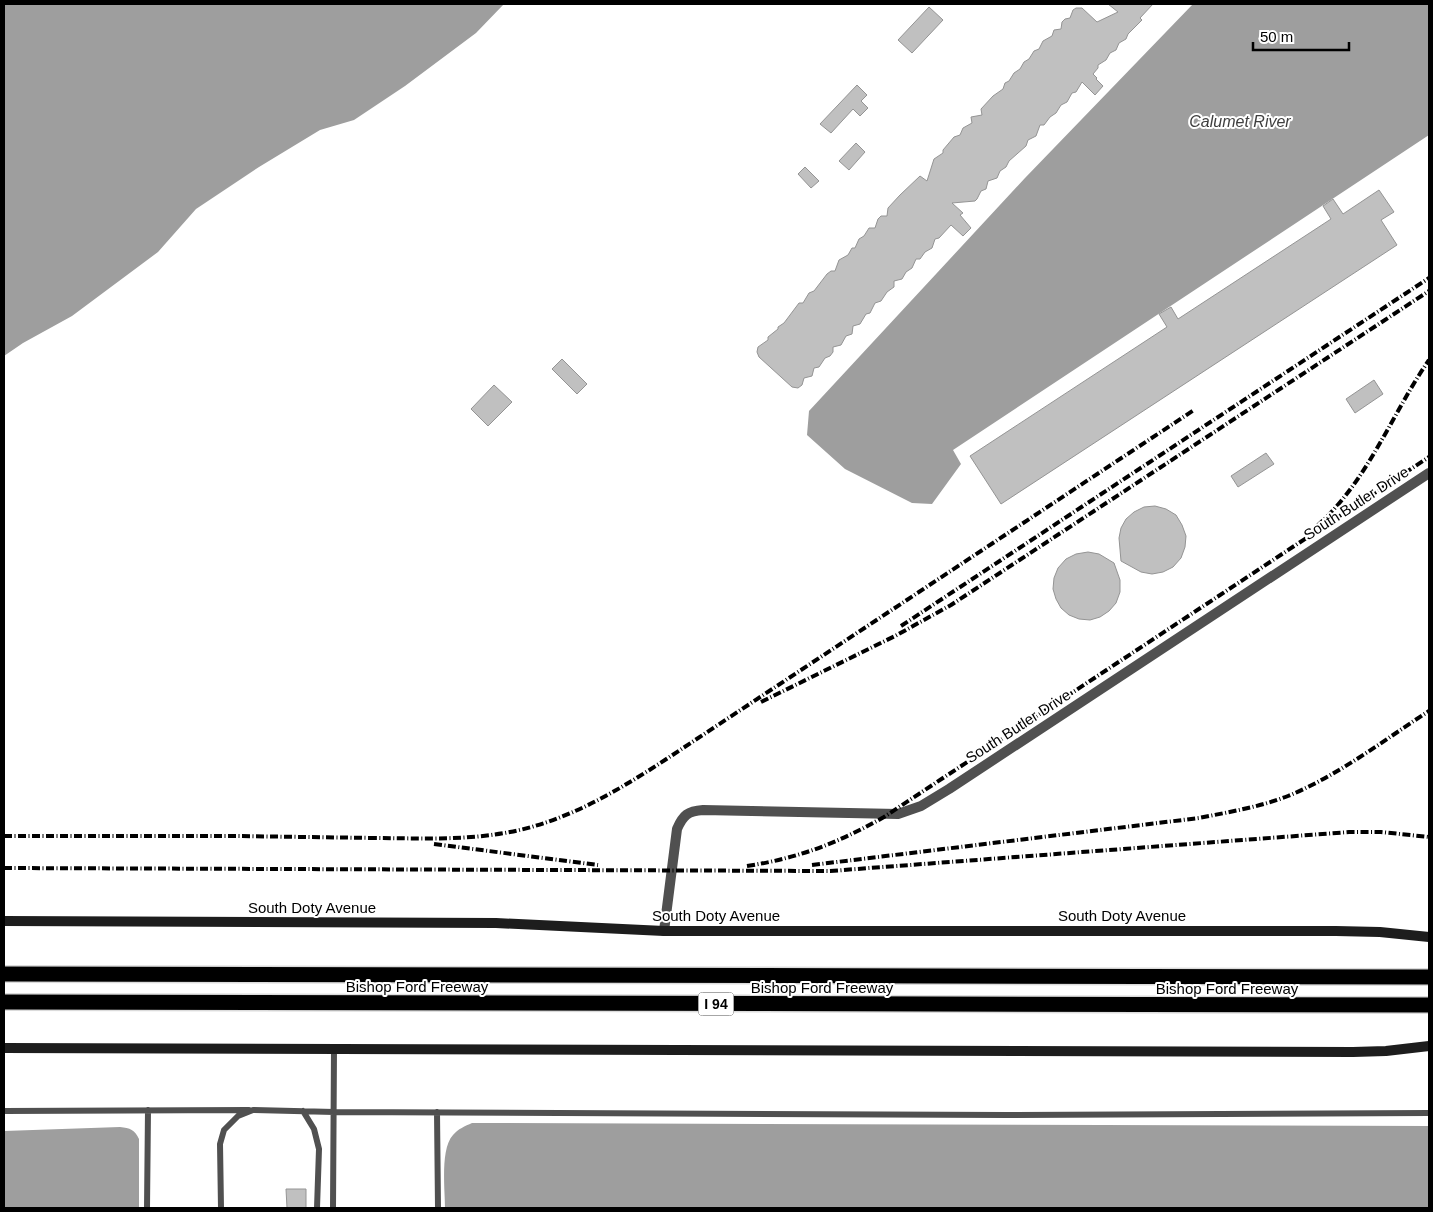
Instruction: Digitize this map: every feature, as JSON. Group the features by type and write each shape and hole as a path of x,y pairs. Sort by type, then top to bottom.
{"highway":[{"name":"Bishop Ford Freeway","path":"4,974 1429,977"},
{"name":"Bishop Ford Freeway","path":"4,1002 1429,1006"}],"street":[{"name":"South Butler Drive","path":"664,931 677,829 685,814 691,811 703,810 898,814 920,806 958,784 1429,473"},
{"name":"South Doty Avenue","path":"4,921 496,923 664,931 1336,931 1380,932 1429,937"},
{"path":"4,1048 1353,1052 1386,1051 1429,1046"}],"lane":[{"path":"333,1208 334,1049"},
{"path":"147,1208 148,1110"},
{"path":"221,1208 220,1144 224,1130 238,1116 253,1110"},
{"path":"4,1112 253,1110 995,1115 1429,1113"},
{"path":"303,1111 314,1129 319,1149 317,1208"},
{"path":"437,1112 438,1208"}],"water":[{"path":"4,4 504,4 476,33 405,86 354,120 320,130 259,167 196,209 158,252 72,316 23,343 4,356"},
{"name":"Calumet River","path":"1193,4 1429,4 1429,135 953,450 961,464 932,504 912,503 845,469 807,435 809,411 1025,178"},
{"path":"472,1123 1429,1126 1429,1208 445,1208 444,1170 446,1150 453,1135"},
{"path":"120,1127 132,1130 139,1139 139,1208 4,1208 4,1131"}],"building":[{"path":"1108,4 1153,4 1140,18 1142,20 1128,34 1126,39 1119,43 1116,50 1110,53 1106,60 1098,65 1093,74 1103,86 1095,95 1082,82 1067,102 1061,105 1044,125 1040,125 1036,136 1028,140 1026,146 1009,161 1006,167 1000,171 997,178 988,181 986,189 981,191 975,201 952,203 963,213 960,215 971,228 963,236 951,225 939,238 935,239 932,248 925,252 920,259 916,259 912,268 906,272 902,279 894,281 894,287 887,292 881,301 875,303 870,313 866,314 860,324 853,326 852,334 846,336 841,345 833,347 833,352 830,356 825,358 819,367 814,368 812,376 804,378 802,385 798,388 792,387 759,357 758,347 768,340 768,337 784,323 799,303 803,303 809,293 814,291 827,274 835,271 839,260 848,255 852,248 855,248 859,239 864,236 869,228 875,228 881,216 887,216 888,208 900,195 920,176 927,181 934,159 943,153 943,150 954,137 960,135 963,128 972,123 971,117 982,115 981,109 993,96 1003,89 1005,83 1020,69 1034,51 1039,49 1043,41 1052,36 1054,30 1061,29 1062,22 1070,18 1073,10 1082,8 1097,22 1118,12"},
{"path":"929,7 943,20 912,53 898,40"},
{"path":"857,85 867,95 861,101 868,108 860,116 853,109 831,133 820,124"},
{"path":"856,143 865,152 849,170 839,161"},
{"path":"805,167 819,181 811,188 798,174"},
{"path":"1379,190 1394,212 1381,220 1397,245 1001,504 970,456 1167,327 1159,314 1171,307 1178,319 1331,219 1323,206 1333,199 1343,214"},
{"path":"562,359 587,384 577,394 552,369"},
{"path":"1374,380 1383,394 1355,413 1346,399"},
{"path":"494,385 512,402 488,426 471,409"},
{"path":"1266,453 1274,464 1238,487 1231,476"},
{"path":"1155,506 1166,509 1176,515 1186,536 1181,558 1173,567 1163,572 1152,574 1141,572 1121,561 1119,538 1121,528 1126,519 1144,507"},
{"path":"1088,552 1099,554 1114,563 1120,580 1120,592 1116,603 1100,617 1090,620 1079,619 1069,615 1061,608 1053,589 1054,578 1058,568 1066,559 1076,554"},
{"path":"286,1189 306,1189 306,1208 287,1208"}],"railway":[{"path":"901,626 1429,278"},
{"path":"761,702 895,636 951,605 1429,291"},
{"path":"1317,526 1351,489 1429,360"},
{"path":"369,838 475,837 510,832 531,827 573,812 612,793 668,758 1194,410"},
{"path":"747,866 784,859 818,848 884,817 1429,457"},
{"path":"812,865 1199,818 1255,806 1277,800 1307,788 1361,756 1429,711"},
{"path":"4,868 830,871 1349,832 1381,832 1429,837"},
{"path":"4,836 375,838"},
{"path":"434,844 598,865"}]}
